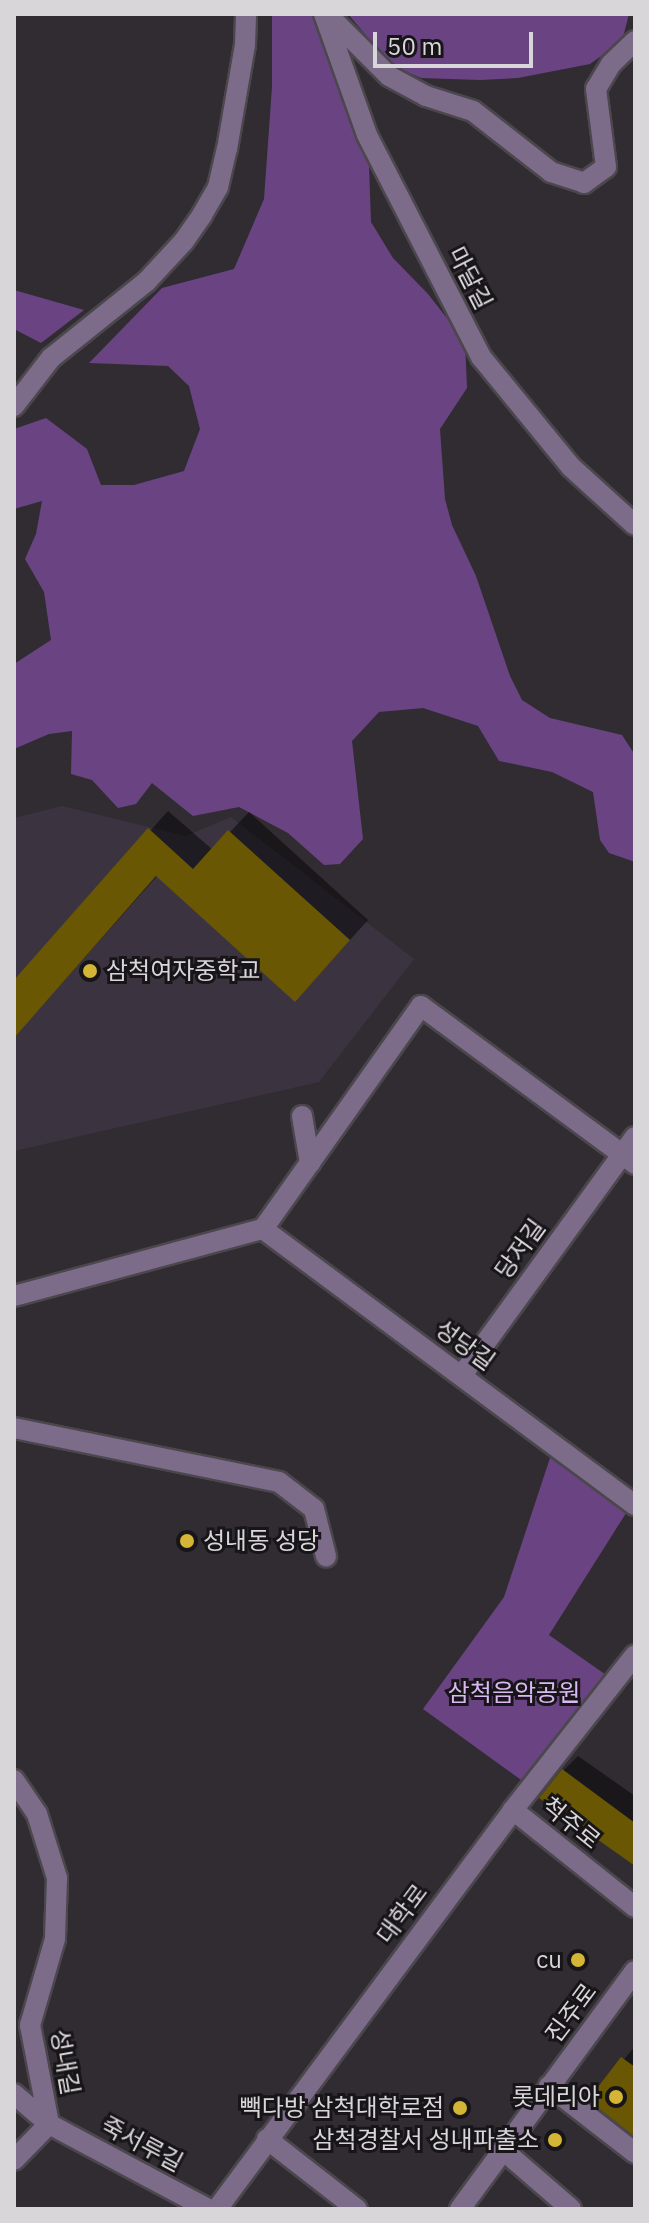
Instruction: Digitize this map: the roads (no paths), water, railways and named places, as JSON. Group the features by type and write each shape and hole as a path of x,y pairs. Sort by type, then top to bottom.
{"street":[{"path":"14,406 51,358 147,281 184,241 202,215 218,187 227,149 245,45 246,14"},
{"path":"325,14 389,76 426,96 473,111 551,172 584,183 606,167 596,89 611,64 635,41"},
{"name":"마달길","path":"325,14 367,135 481,357 571,467 635,525"},
{"path":"14,1296 263,1229 421,1006 628,1159"},
{"path":"302,1116 310,1163"},
{"name":"당저길","path":"462,1375 628,1159 635,1137"},
{"name":"성당길","path":"263,1229 635,1505"},
{"path":"14,1428 279,1482 314,1509 326,1556"},
{"name":"대학로","path":"217,2209 513,1810 635,1655"},
{"name":"성내길","path":"14,1780 37,1814 57,1878 55,1939 30,2025 49,2124 14,2160"},
{"name":"척주로","path":"513,1810 635,1907"},
{"name":"진주로","path":"460,2209 635,1971"},
{"path":"549,2086 635,2153"},
{"name":"죽서루길","path":"14,2094 49,2124 208,2209"},
{"path":"267,2139 357,2209"},
{"path":"503,2150 571,2209"}],"place":[{"name":"삼척여자중학교","path":"90,971"},
{"name":"성내동 성당","path":"187,1541"},
{"name":"cu","path":"578,1960"},
{"name":"롯데리아","path":"616,2097"},
{"name":"빽다방 삼척대학로점","path":"460,2108"},
{"name":"삼척경찰서 성내파출소","path":"555,2140"}],"park label":[{"name":"삼척음악공원","path":"514,1693"}]}
